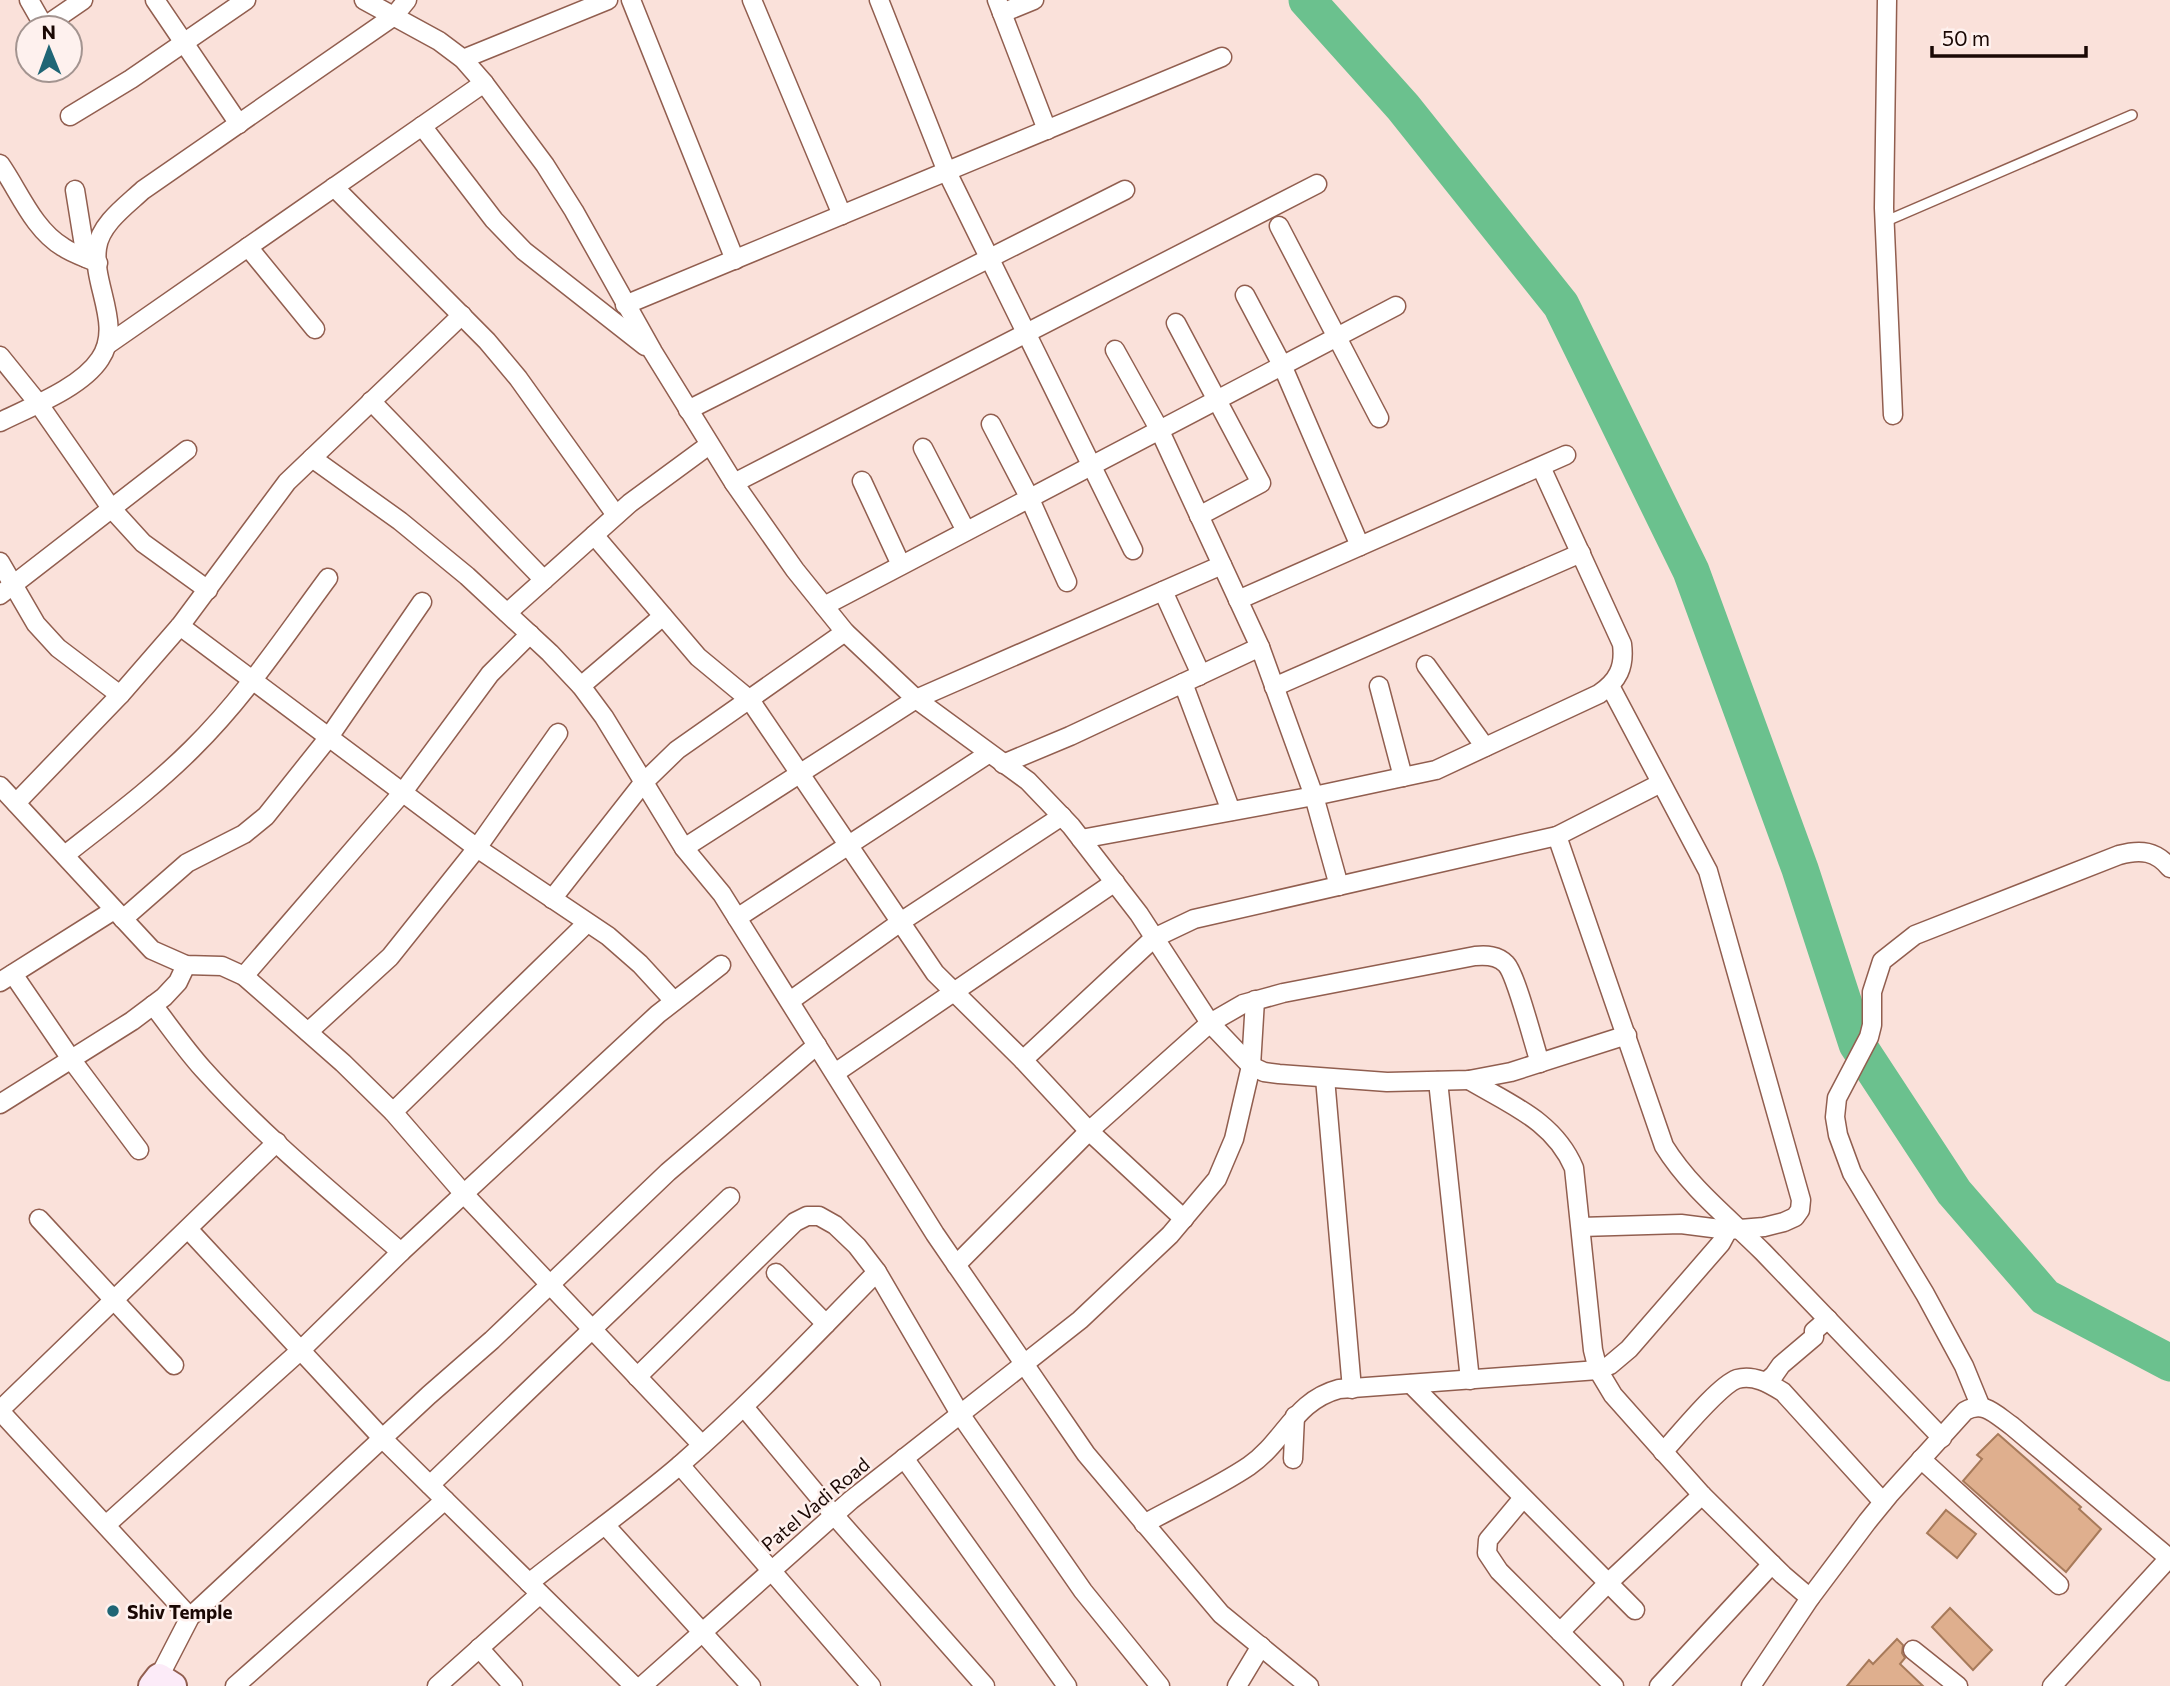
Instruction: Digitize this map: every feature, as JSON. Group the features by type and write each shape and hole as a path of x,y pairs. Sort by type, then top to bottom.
{"street":[{"path":"29,0 40,14"},
{"path":"63,14 82,0"},
{"path":"155,0 239,124"},
{"path":"70,116 131,79 246,0"},
{"path":"364,0 439,41 463,59 484,83 545,165 709,445 795,570 845,632 916,699 1028,781 1062,816 1115,882 1210,1023 1251,1066 1264,1072 1387,1082 1469,1080 1511,1072 1627,1035"},
{"path":"92,260 106,226 143,190 394,16 407,0"},
{"path":"463,59 608,0"},
{"path":"631,0 735,260"},
{"path":"752,0 842,215"},
{"path":"879,0 947,172 1133,550"},
{"path":"1034,0 1000,7 1047,130"},
{"path":"1886,0 1884,222 1893,415"},
{"path":"625,305 1223,57"},
{"path":"107,345 484,83"},
{"path":"422,126 494,220 524,251 653,352"},
{"path":"0,164 49,237 64,248 92,260"},
{"path":"734,483 1317,184"},
{"path":"334,187 487,341 518,378 616,515"},
{"path":"0,422 84,376 99,361 107,345 109,326 75,190"},
{"path":"688,410 1125,190"},
{"path":"1279,226 1379,418"},
{"path":"248,247 315,329"},
{"path":"1245,295 1282,365 1360,546"},
{"path":"824,606 1396,306"},
{"path":"16,803 120,695 180,626 287,482 462,315"},
{"path":"1176,323 1261,483 1199,516"},
{"path":"1115,350 1159,429 1260,647 1314,796 1339,886"},
{"path":"0,356 38,403 111,508 142,543 208,590"},
{"path":"371,401 544,580"},
{"path":"991,424 1029,497 1067,582"},
{"path":"507,612 656,481 709,445"},
{"path":"923,448 966,531"},
{"path":"6,590 187,450"},
{"path":"1238,600 1566,455"},
{"path":"312,458 400,521 467,576 581,686 604,717 632,797 709,876 737,918 790,1001 804,1056 835,1073 957,1265 1012,1373 1086,1454 1221,1614 1309,1686"},
{"path":"1081,839 1314,796 1436,770 1599,694 1610,686 1623,667 1622,644 1541,467"},
{"path":"862,481 901,565"},
{"path":"594,535 698,657 750,700 902,921 935,974 1023,1060 1090,1131 1184,1219"},
{"path":"1274,687 1581,553"},
{"path":"0,562 6,590 36,624 58,648 120,695"},
{"path":"684,849 916,699 1222,565"},
{"path":"65,855 162,777 216,724 253,680 328,578"},
{"path":"1163,591 1198,668 1191,680 1231,811"},
{"path":"139,1150 6,978 119,915 187,863 244,834 266,816 329,737 422,602"},
{"path":"581,686 663,616"},
{"path":"180,626 477,848 608,936 640,964 674,1001"},
{"path":"552,899 632,797 697,734 845,632"},
{"path":"244,976 403,792 490,674 530,634"},
{"path":"737,918 849,845 995,759 1070,736 1260,647"},
{"path":"1426,665 1485,747"},
{"path":"1379,686 1403,777"},
{"path":"1580,1227 1681,1224 1733,1229 1784,1222 1795,1217 1800,1210 1800,1192 1708,871 1610,686"},
{"path":"308,1032 390,957 477,848 558,733"},
{"path":"1023,1060 1154,938 1194,919 1557,836 1661,783"},
{"path":"0,786 152,950 186,965 222,966 244,976 308,1032 393,1112 464,1194 702,1445"},
{"path":"790,1001 902,921 1062,816"},
{"path":"1557,836 1664,1146 1673,1161 1733,1229 1828,1319 1942,1438"},
{"path":"2052,1686 2170,1558 2012,1426 1980,1405 1964,1366 1925,1294 1852,1173 1838,1135 1835,1117 1837,1098 1863,1049 1872,1025 1872,992 1882,961 1914,935 2132,851 2159,856 2170,869"},
{"path":"835,1073 1115,882"},
{"path":"393,1112 587,923"},
{"path":"957,1265 1090,1131 1210,1023 1243,1004 1488,955 1498,958 1511,970 1540,1063"},
{"path":"0,1104 164,998 178,982 186,965"},
{"path":"106,1525 301,1350 401,1252 658,1014 721,965"},
{"name":"Patel Vadi Road","path":"642,1686 834,1515 1080,1320 1184,1219 1217,1179 1234,1139 1251,1066 1255,1000"},
{"path":"153,1005 201,1067 277,1142 401,1252"},
{"path":"170,1027 177,1008"},
{"path":"161,1683 190,1617 550,1286 668,1172 804,1056"},
{"path":"1325,1078 1352,1388"},
{"path":"1469,1080 1554,1133 1566,1149 1574,1168 1593,1350 1598,1370 1613,1395 1702,1495 1810,1598"},
{"path":"1438,1081 1470,1380"},
{"path":"190,1617 0,1411 277,1142"},
{"path":"430,1485 730,1197"},
{"path":"637,1377 795,1222 807,1216 819,1216 835,1225 857,1246 877,1272 960,1414 1083,1591 1160,1686"},
{"path":"39,1219 174,1365"},
{"path":"188,1228 383,1439 634,1686"},
{"path":"1144,1524 1249,1466 1272,1446 1295,1416 1322,1394 1352,1388 1598,1370 1610,1365 1629,1349 1733,1229"},
{"path":"437,1686 479,1648 534,1588 680,1465 744,1407 877,1272"},
{"path":"776,1273 826,1324"},
{"path":"1766,1382 1781,1365 1814,1337 1814,1331 1828,1319"},
{"path":"1663,1452 1723,1388 1737,1379 1751,1378 1766,1382 1783,1392 1883,1502"},
{"path":"1411,1384 1635,1610"},
{"path":"1751,1686 1810,1598 1883,1502 1965,1411 1980,1405"},
{"path":"744,1407 834,1515 985,1686"},
{"path":"1293,1459 1295,1416"},
{"path":"904,1458 1067,1686"},
{"path":"1922,1459 2059,1585"},
{"path":"680,1465 871,1686"},
{"path":"1560,1632 1702,1495"},
{"path":"1523,1498 1489,1540 1487,1553 1499,1571 1614,1686"},
{"path":"235,1686 445,1500"},
{"path":"606,1525 751,1686"},
{"path":"1659,1686 1772,1564"},
{"path":"1237,1686 1261,1646"},
{"path":"479,1648 513,1686"},
{"path":"1913,1650 1958,1686"}],"lane":[{"path":"1884,222 2132,115"}],"building":[{"path":"1998,1434 2081,1507 2079,1509 2101,1529 2066,1572 1963,1481 1982,1459 1977,1455"},
{"path":"1946,1510 1976,1534 1957,1558 1927,1533"},
{"path":"1950,1608 1992,1650 1973,1670 1932,1627"},
{"path":"1897,1639 1903,1645 1902,1653 1905,1658 1900,1664 1923,1686 1847,1686 1869,1660 1873,1664"}],"waterway":[{"path":"1307,0 1403,107 1561,305 1691,571 1800,869 1857,1044 1954,1192 2045,1297 2170,1363"}],"place":[{"name":"Shiv Temple","path":"113,1611"}]}
